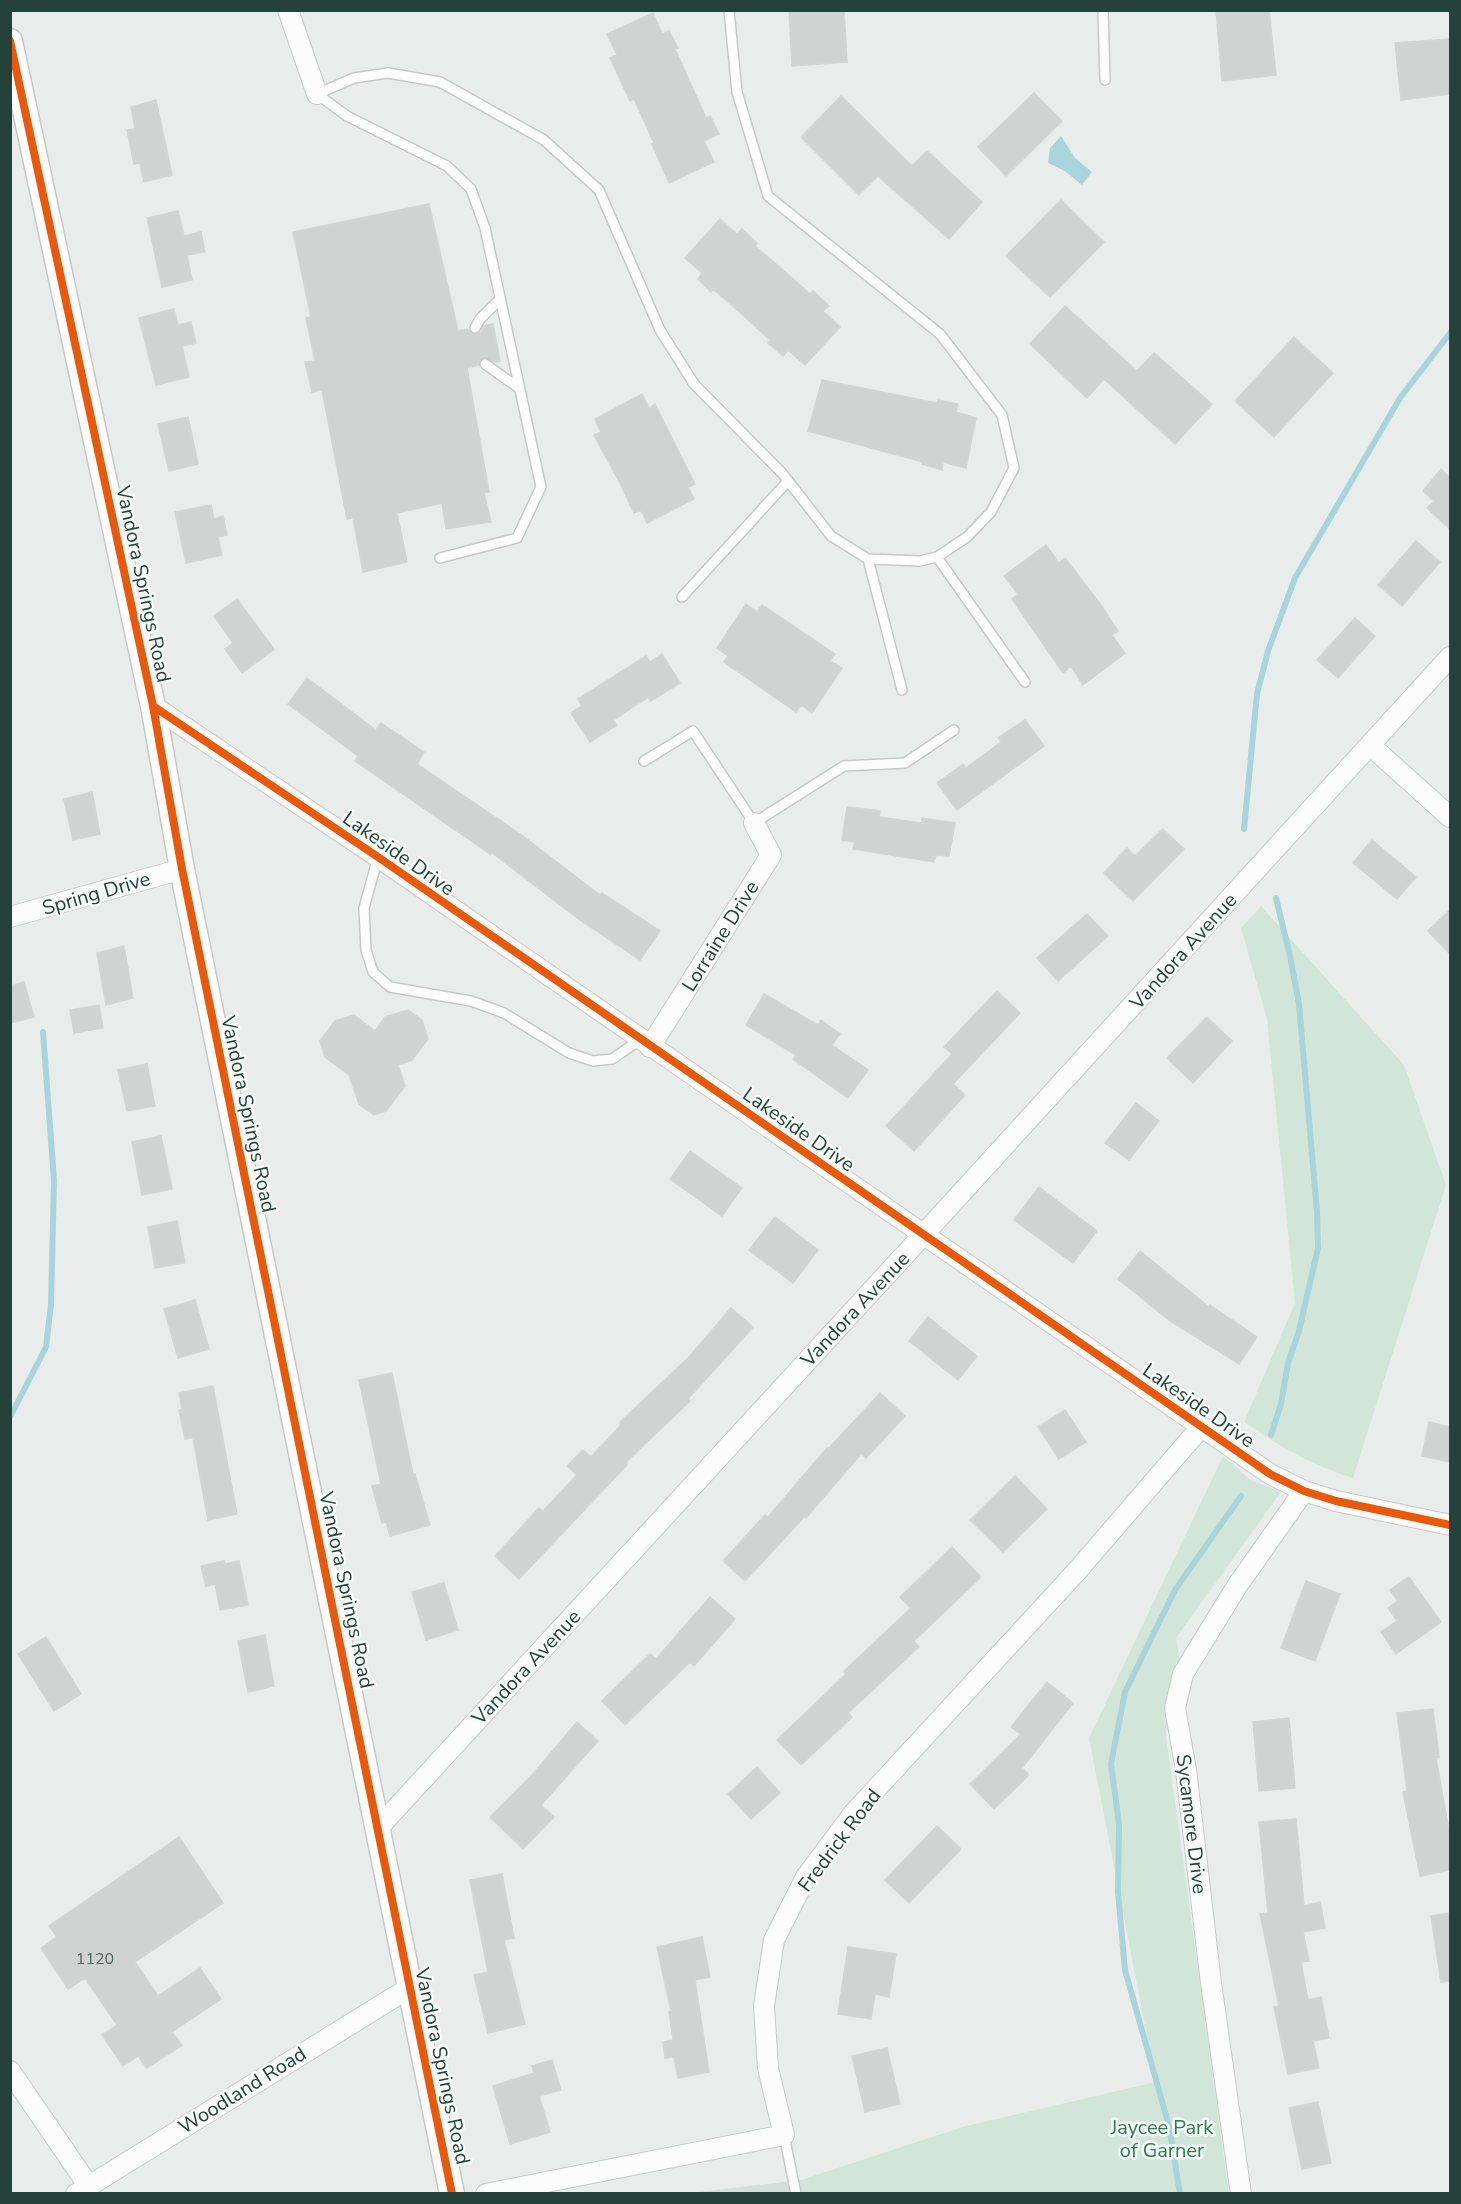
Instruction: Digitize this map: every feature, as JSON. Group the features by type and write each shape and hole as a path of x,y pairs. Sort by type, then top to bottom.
{"street":[{"path":"288,10 317,94"},
{"name":"Vandora Springs Road","path":"10,41 153,706 182,869 452,2193"},
{"name":"Vandora Avenue","path":"379,1827 1371,746 1450,657"},
{"name":"Lakeside Drive","path":"153,706 378,857 1270,1474 1304,1491 1335,1501 1450,1525"},
{"path":"1371,746 1450,818"},
{"name":"Lorraine Drive","path":"645,1043 771,855 754,823"},
{"name":"Spring Drive","path":"10,917 182,869"},
{"name":"Fredrick Road","path":"784,2135 768,2068 764,2006 774,1940 806,1877 853,1814 1077,1571 1201,1427"},
{"name":"Sycamore Drive","path":"1240,2193 1211,1983 1186,1770 1175,1708 1183,1674 1238,1586 1304,1491"},
{"name":"Woodland Road","path":"82,2189 409,1988"},
{"path":"10,2070 82,2189"},
{"path":"486,2193 784,2135"}],"lane":[{"path":"317,94 354,78 388,73 440,82 544,140 599,190 660,330 694,384 788,481 831,536 868,559 920,561 937,557 967,537 991,512 1014,468 1002,415 940,334 768,196 737,92 729,10"},
{"path":"1103,10 1105,80"},
{"path":"317,94 347,116 447,166 471,189 484,228 541,487 518,538 440,558"},
{"path":"476,328 480,319 500,299"},
{"path":"485,364 519,388"},
{"path":"682,597 788,481"},
{"path":"937,557 1025,682"},
{"path":"868,559 902,690"},
{"path":"644,761 693,731 754,823 844,766 906,762 954,730"},
{"path":"378,857 364,908 366,950 373,972 390,987 471,1000 504,1013 569,1053 593,1061 612,1059 645,1043"},
{"path":"784,2135 796,2193"}],"shaded area":[{"path":"801,2180 803,2193 682,2194"}],"green space":[{"path":"1261,906 1404,1065 1446,1185 1353,1478 1324,1468 1244,1422 1295,1303 1267,1019 1241,928"},
{"name":"Jaycee Park of Garner","path":"1223,1456 1252,1481 1281,1492 1176,1638 1181,1666 1168,1701 1166,1737 1229,2193 803,2194 801,2180 966,2126 1156,2082 1089,1738"}],"water":[{"path":"1061,136 1075,158 1092,172 1082,185 1065,171 1048,163 1050,148"}],"building":[{"path":"789,10 844,10 847,62 792,66"},
{"path":"1216,10 1269,10 1276,75 1222,81"},
{"path":"653,13 662,34 669,31 706,118 710,116 719,134 704,141 714,162 669,183 634,99 630,101 610,58 617,55 607,34"},
{"path":"1450,39 1450,94 1401,100 1395,43"},
{"path":"1034,93 1062,121 1006,176 978,147"},
{"path":"841,96 912,166 927,151 982,202 949,239 878,176 859,195 801,137"},
{"path":"156,100 172,175 144,182 140,163 134,164 127,130 135,129 131,107"},
{"path":"1061,200 1104,242 1050,297 1006,256"},
{"path":"429,204 458,331 468,329 471,334 476,335 484,326 493,324 500,361 494,362 483,358 479,361 479,365 467,368 489,492 484,493 491,522 446,529 442,503 397,513 407,562 363,572 353,518 347,519 322,390 312,392 305,362 315,361 306,318 311,317 293,232"},
{"path":"178,211 184,236 201,232 205,252 187,255 192,280 162,287 147,218"},
{"path":"720,219 737,234 742,229 757,243 755,246 810,294 813,291 829,306 823,311 840,327 805,365 788,350 783,356 768,343 770,340 744,316 713,289 711,292 698,279 702,273 685,258"},
{"path":"1065,306 1137,371 1154,353 1212,404 1175,444 1104,379 1087,398 1030,344"},
{"path":"174,309 178,325 191,322 196,343 182,346 189,377 156,385 139,318"},
{"path":"1294,337 1333,373 1274,437 1235,401"},
{"path":"822,380 937,403 938,400 958,404 956,412 976,418 966,468 943,462 942,470 922,464 923,462 808,431"},
{"path":"642,394 649,408 655,404 695,484 688,487 694,499 647,523 641,510 634,513 594,435 601,432 595,419"},
{"path":"188,417 198,464 169,471 158,424"},
{"path":"1441,469 1450,478 1450,529 1427,508 1434,501 1423,491"},
{"path":"211,505 214,519 223,516 227,535 218,537 222,555 186,563 175,512"},
{"path":"1416,541 1440,562 1402,606 1378,585"},
{"path":"1046,545 1059,563 1065,558 1101,605 1118,631 1112,635 1125,653 1083,685 1071,666 1063,673 1012,599 1018,594 1004,576"},
{"path":"237,599 274,649 242,673 225,649 233,643 214,616"},
{"path":"746,604 757,612 762,605 835,654 830,661 842,668 812,713 801,705 796,712 724,662 728,656 717,648"},
{"path":"1355,618 1375,636 1338,678 1317,660"},
{"path":"662,654 680,683 651,701 648,697 613,720 617,725 590,742 571,713 582,706 578,699 646,656 650,662"},
{"path":"307,678 376,730 381,723 424,752 417,764 523,836 600,895 602,893 660,931 640,960 580,920 491,852 490,854 355,761 358,756 288,704"},
{"path":"1025,720 1044,746 957,810 937,783 963,764 966,768 1001,742 998,738"},
{"path":"92,792 100,834 73,840 64,799"},
{"path":"847,807 880,811 879,817 922,823 922,818 955,823 949,856 936,855 934,862 853,849 855,842 842,840"},
{"path":"1163,829 1184,849 1133,901 1104,873 1127,848 1135,856"},
{"path":"1372,840 1416,877 1397,899 1353,863"},
{"path":"1450,910 1450,954 1428,931"},
{"path":"1087,914 1108,936 1058,981 1037,958"},
{"path":"124,946 133,998 106,1005 97,953"},
{"path":"24,982 34,1017 10,1023 10,986"},
{"path":"997,991 1020,1013 953,1084 965,1095 914,1151 886,1126 952,1054 944,1047"},
{"path":"764,994 818,1025 821,1020 840,1034 832,1045 868,1070 848,1098 793,1059 796,1055 746,1025"},
{"path":"99,1005 103,1028 74,1033 70,1010"},
{"path":"408,1010 422,1020 428,1039 412,1060 398,1065 405,1086 386,1111 374,1115 359,1104 349,1075 325,1057 320,1041 335,1021 354,1015 375,1031 385,1017"},
{"path":"1207,1017 1232,1041 1193,1083 1167,1058"},
{"path":"147,1064 155,1106 127,1111 118,1070"},
{"path":"1136,1103 1159,1121 1129,1160 1105,1143"},
{"path":"161,1136 172,1189 142,1195 132,1142"},
{"path":"690,1151 742,1188 722,1216 670,1179"},
{"path":"1039,1187 1097,1231 1073,1263 1014,1220"},
{"path":"775,1217 818,1250 793,1283 749,1250"},
{"path":"177,1221 185,1263 155,1268 148,1227"},
{"path":"1140,1251 1209,1307 1210,1305 1257,1337 1239,1364 1170,1321 1118,1279"},
{"path":"195,1300 209,1349 178,1358 164,1309"},
{"path":"731,1308 753,1327 688,1399 690,1401 625,1463 627,1465 519,1579 495,1556 539,1508 543,1511 577,1475 567,1466 583,1450 591,1457 621,1425 619,1423 688,1358"},
{"path":"928,1317 977,1356 958,1380 909,1341"},
{"path":"392,1373 413,1475 415,1474 430,1525 390,1536 386,1522 382,1523 372,1486 381,1484 359,1380"},
{"path":"213,1386 237,1514 208,1520 193,1438 185,1439 179,1410 182,1409 179,1393"},
{"path":"880,1393 905,1416 866,1458 861,1454 806,1518 805,1516 745,1581 723,1561 765,1515 768,1517 827,1448"},
{"path":"1065,1410 1086,1442 1059,1459 1038,1427"},
{"path":"1429,1422 1450,1427 1450,1462 1422,1456"},
{"path":"1015,1476 1047,1509 1003,1552 970,1520"},
{"path":"952,1547 981,1577 914,1641 919,1647 848,1713 852,1717 801,1765 777,1740 846,1674 844,1671 911,1608 900,1597"},
{"path":"224,1561 225,1564 239,1561 248,1605 220,1610 215,1584 206,1586 201,1566"},
{"path":"1409,1577 1441,1622 1396,1654 1381,1632 1397,1621 1388,1608 1398,1601 1390,1590"},
{"path":"1306,1581 1340,1594 1315,1661 1281,1648"},
{"path":"444,1583 458,1630 426,1640 412,1592"},
{"path":"710,1597 735,1619 694,1666 690,1662 625,1725 602,1701 650,1654 656,1659"},
{"path":"265,1635 274,1686 248,1692 238,1641"},
{"path":"46,1637 81,1694 54,1711 18,1654"},
{"path":"1047,1682 1073,1703 1022,1768 1029,1775 994,1809 970,1784 1021,1734 1011,1727"},
{"path":"1433,1709 1439,1757 1436,1758 1450,1836 1450,1870 1420,1876 1403,1792 1407,1791 1397,1713"},
{"path":"1289,1718 1295,1788 1259,1791 1253,1722"},
{"path":"577,1722 598,1741 541,1805 554,1817 523,1849 490,1817 532,1775"},
{"path":"757,1767 780,1793 751,1819 728,1794"},
{"path":"1296,1819 1304,1906 1320,1902 1325,1928 1303,1932 1309,1961 1301,1962 1308,2000 1321,1997 1329,2038 1313,2041 1319,2068 1288,2074 1274,2007 1279,2006 1260,1914 1268,1913 1259,1822"},
{"path":"937,1826 961,1849 909,1903 885,1880"},
{"path":"179,1837 223,1903 135,1962 158,1996 200,1968 221,1999 172,2032 182,2045 147,2068 138,2056 123,2066 102,2035 117,2025 85,1978 68,1989 41,1948 57,1937 49,1926"},
{"path":"502,1874 514,1938 504,1940 525,2024 488,2033 474,1975 488,1972 470,1880"},
{"path":"1450,1913 1450,1981 1441,1982 1431,1916"},
{"path":"702,1937 710,1977 695,1980 709,2072 678,2078 674,2057 665,2058 663,2042 673,2040 669,2012 671,2011 657,1947"},
{"path":"848,1947 896,1954 889,1997 875,1994 871,2019 838,2014"},
{"path":"887,2048 900,2104 865,2112 852,2056"},
{"path":"552,2060 561,2090 539,2096 550,2132 510,2144 493,2086 534,2073 532,2066"},
{"path":"1318,2102 1331,2163 1302,2169 1289,2108"}],"waterway":[{"path":"1244,829 1257,694 1268,651 1295,578 1400,398 1450,333"},
{"path":"1271,1435 1281,1404 1288,1363 1299,1331 1318,1248 1299,1004 1276,898"},
{"path":"10,1417 46,1347 51,1305 54,1180 43,1032"},
{"path":"1180,2194 1169,2126 1125,1970 1118,1892 1119,1824 1111,1764 1125,1692 1175,1590 1241,1496"}],"cycle path":[{"path":"10,41 153,706 182,869 452,2194"},
{"path":"153,706 378,857 1270,1474 1304,1491 1336,1501 1450,1525"}]}
